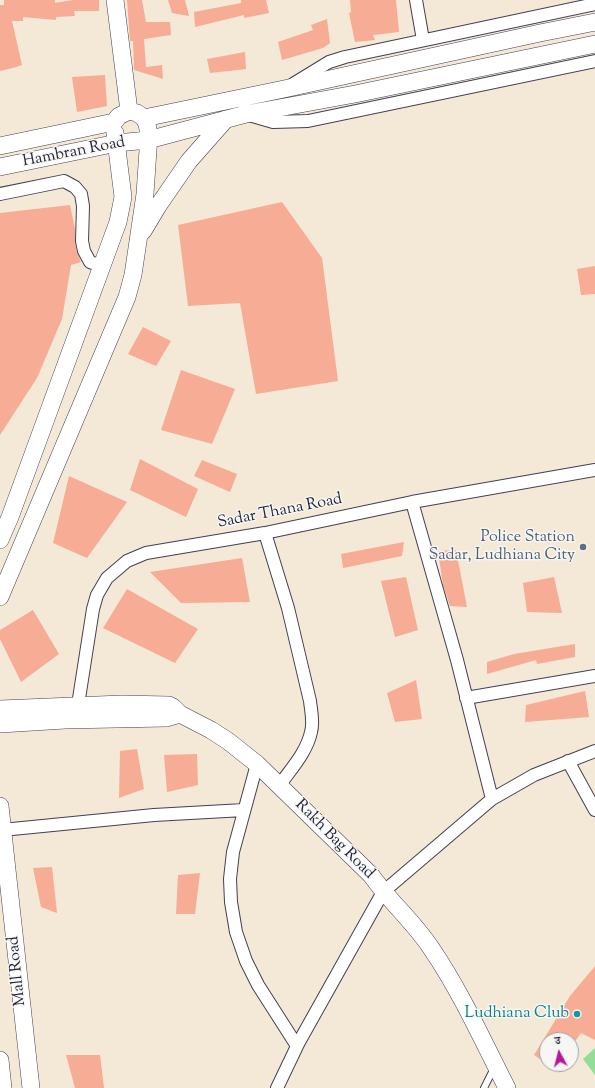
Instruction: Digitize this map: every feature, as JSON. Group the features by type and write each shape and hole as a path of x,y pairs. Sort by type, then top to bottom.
{"street":[{"path":"0,597 127,297 133,275 145,194 148,130 136,114 115,0"},
{"path":"416,0 423,40"},
{"path":"284,89 329,62 345,57 595,4"},
{"path":"136,114 284,89 595,22"},
{"name":"Hambran Road","path":"0,167 117,143 148,140 246,114 355,94 595,44"},
{"path":"246,114 273,122 308,121 595,61"},
{"name":"Hambran Road","path":"0,146 114,122 120,116 136,114"},
{"path":"138,238 189,161 226,119"},
{"path":"0,540 10,518 118,222 123,196 114,122"},
{"path":"0,194 64,181 75,187 81,194 83,206 82,241 84,251 90,262 102,266"},
{"name":"Sadar Thana Road","path":"78,705 93,609 97,595 107,578 127,561 146,553 265,533 412,502 595,470"},
{"path":"412,502 457,660 492,799"},
{"path":"265,533 288,608 310,701 312,717 312,731 307,745 279,786"},
{"path":"466,698 595,676"},
{"name":"Rakh Bag Road","path":"0,710 78,705 164,704 173,707 180,714 211,730 228,741 257,764 371,875 383,892 417,928 432,948 457,989 507,1088"},
{"path":"0,710 0,725 65,720 166,718 180,714"},
{"path":"277,1088 297,1046 383,892 492,799 534,775 595,751"},
{"path":"568,761 595,810"},
{"path":"257,764 232,852 230,879 231,902 236,932 246,961 258,985 297,1046"},
{"name":"Mall Road","path":"0,806 31,1088"},
{"path":"2,830 154,815 244,810"},
{"path":"0,1060 3,1088"}],"lane":[{"path":"484,1088 496,1065"}],"green space":[{"path":"595,1048 595,1075 583,1059"}],"building":[{"path":"4,0 55,0 55,3 73,0 99,0 99,11 74,11 75,16 56,17 56,20 23,17 23,21 12,21 22,65 0,71 0,5 4,5"},
{"path":"127,0 142,0 146,22 170,22 171,35 144,39 146,67 162,65 163,79 134,70 133,41 130,41"},
{"path":"168,0 185,0 189,16 172,13"},
{"path":"241,0 266,0 269,13 244,18 244,15 195,27 194,12 241,3"},
{"path":"350,0 396,0 399,32 373,35 375,40 355,42 349,13 351,12"},
{"path":"327,19 330,43 323,48 282,60 278,42 313,30 311,25"},
{"path":"245,52 246,69 210,73 207,59"},
{"path":"105,75 107,106 77,112 72,77"},
{"path":"282,202 322,258 338,381 256,394 240,303 188,306 178,225"},
{"path":"70,205 75,229 77,252 81,262 71,265 62,319 37,378 0,435 0,213"},
{"path":"595,266 595,294 581,295 577,269"},
{"path":"143,327 171,341 156,366 128,354"},
{"path":"181,370 235,389 212,444 161,430"},
{"path":"140,459 198,489 186,517 130,490"},
{"path":"202,460 237,474 230,492 194,476"},
{"path":"69,476 127,502 87,558 53,543"},
{"path":"404,542 402,556 343,568 341,554"},
{"path":"456,550 467,607 450,606 443,585 438,551"},
{"path":"242,558 250,602 181,603 150,572"},
{"path":"406,577 418,630 395,637 381,581"},
{"path":"554,577 562,613 527,612 523,583"},
{"path":"127,589 198,629 175,663 103,628"},
{"path":"33,610 59,654 21,682 0,639 0,630"},
{"path":"575,644 575,657 537,664 536,660 487,674 487,662 514,654"},
{"path":"416,680 422,719 395,722 387,693"},
{"path":"585,691 589,717 525,722 526,705"},
{"path":"137,749 144,789 119,798 120,751"},
{"path":"197,754 198,785 167,792 164,755"},
{"path":"52,867 57,913 41,907 33,868"},
{"path":"200,873 195,914 176,914 178,875"},
{"name":"Ludhiana Club","path":"595,966 595,1040 581,1033 579,1036 579,1032 548,1032 570,996"},
{"name":"Ludhiana Club","path":"539,1047 539,1058 534,1055"},
{"path":"66,1055 100,1055 104,1088 75,1088"}],"place":[{"name":"Police Station Sadar, Ludhiana City","path":"583,547"},
{"name":"Ludhiana Club","path":"577,1014"}]}
